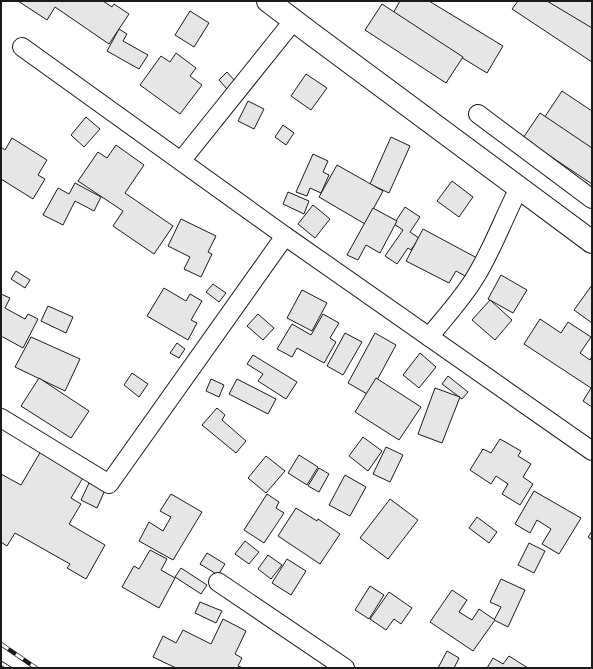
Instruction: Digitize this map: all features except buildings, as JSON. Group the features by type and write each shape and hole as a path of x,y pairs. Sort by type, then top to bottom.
{"main road":[{"path":"268,1 592,242"}],"street":[{"path":"181,161 294,20"},
{"path":"22,47 284,236 592,451"},
{"path":"478,114 592,199"},
{"path":"429,337 476,276 519,188"},
{"path":"1,418 109,484 284,236"},
{"path":"218,582 345,668"}],"railway":[{"path":"1,644 36,668"},
{"path":"1,663 9,668"}]}
